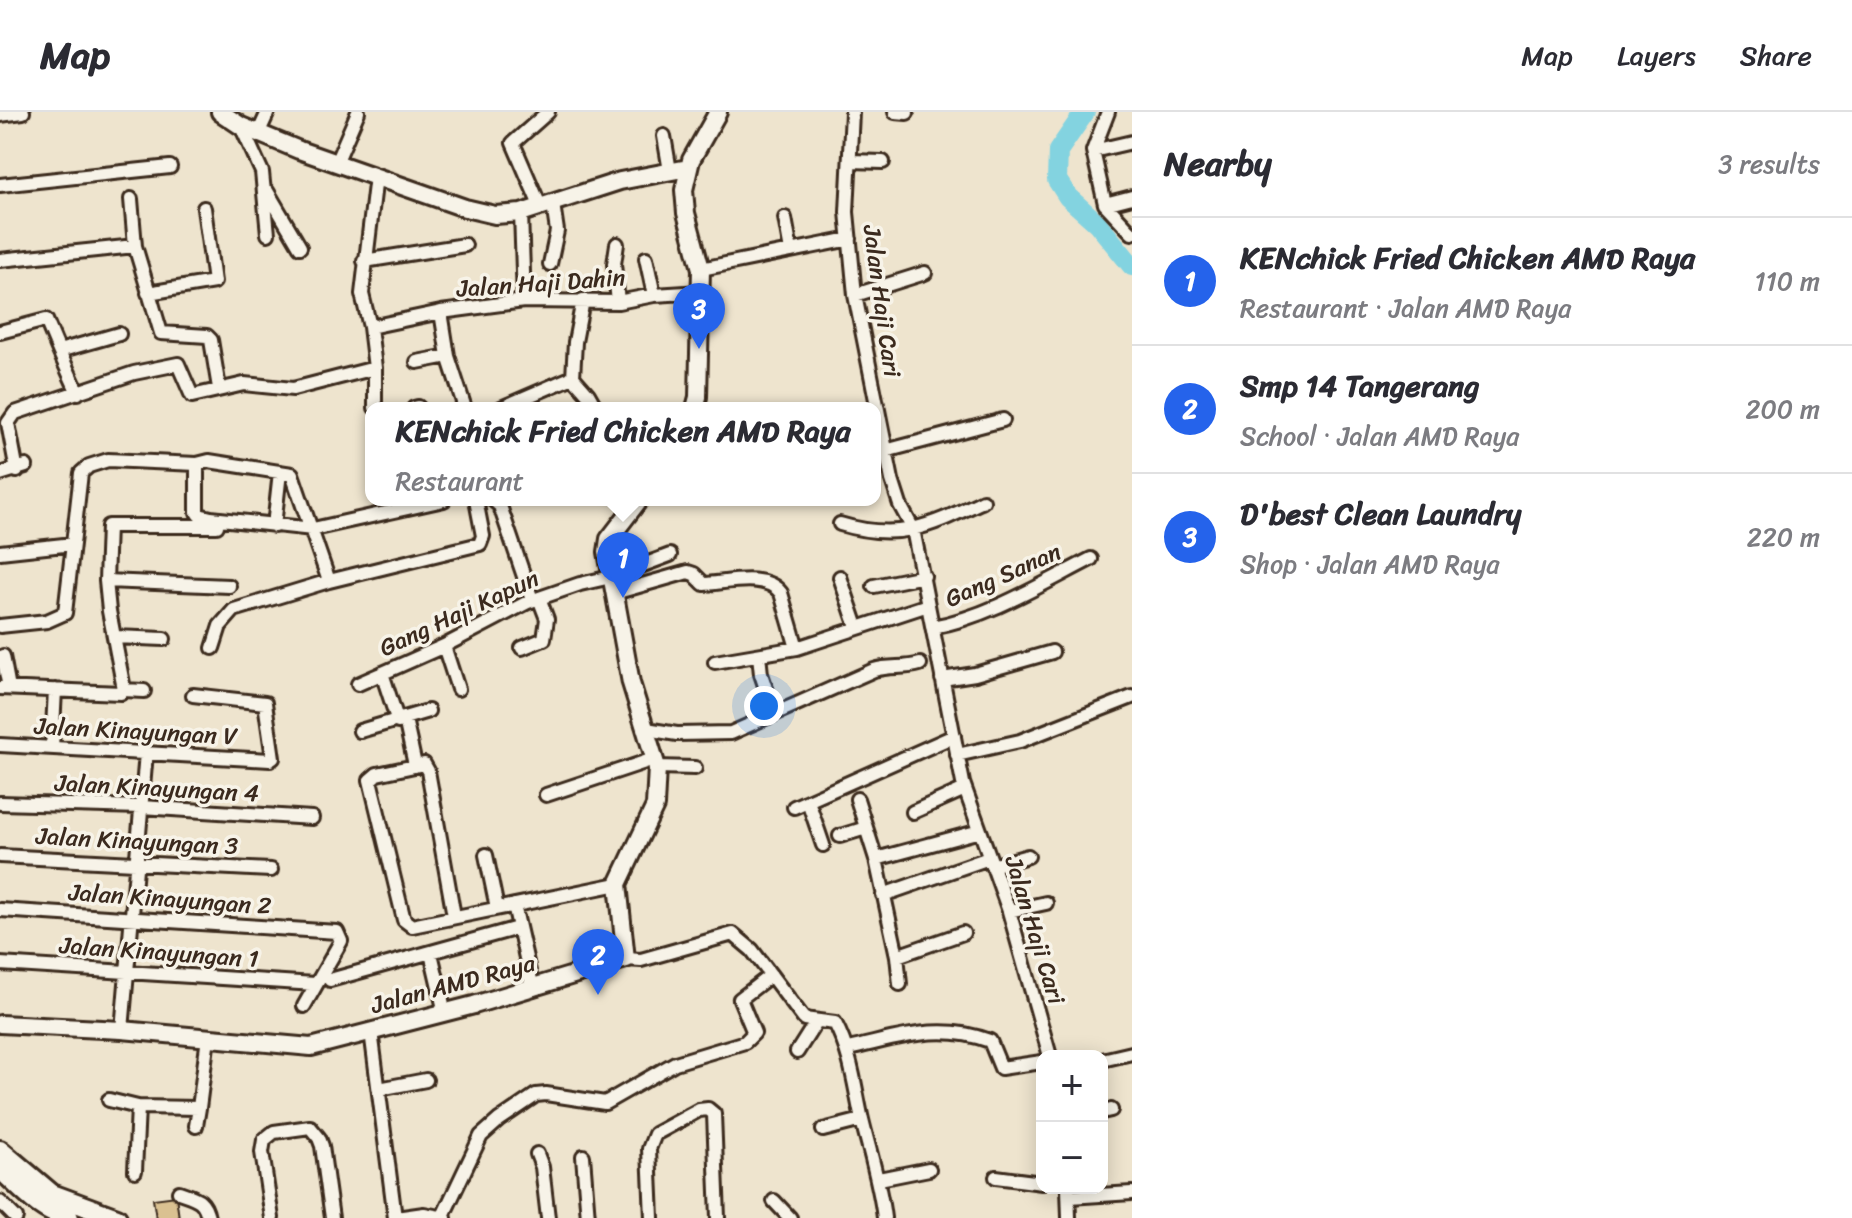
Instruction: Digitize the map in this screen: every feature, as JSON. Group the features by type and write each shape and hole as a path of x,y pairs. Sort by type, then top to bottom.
{"main road":[{"path":"0,1150 8,1170 40,1206 57,1216 69,1218"},
{"path":"8,1170 52,1194 117,1218"}],"street":[{"path":"0,115 23,112"},
{"path":"220,112 258,134 465,208 495,215 521,213 620,181 688,168"},
{"path":"258,134 268,112"},
{"path":"336,163 358,112"},
{"path":"548,112 513,143 557,231 550,264"},
{"path":"697,402 701,269 686,213 684,190 688,168 718,112"},
{"name":"Jalan Haji Cari","path":"852,112 847,187 850,239 855,295 873,402"},
{"path":"895,112 907,113"},
{"path":"1108,112 1093,151 1105,204 1132,233"},
{"path":"241,126 253,148 265,188 268,234"},
{"path":"664,136 670,171"},
{"path":"1093,151 1132,142"},
{"path":"851,161 883,162"},
{"path":"0,185 170,167"},
{"path":"375,402 375,368 362,294 376,176"},
{"path":"265,188 300,247"},
{"path":"1105,204 1132,197"},
{"path":"131,199 135,246 161,333 207,336 211,340 219,388"},
{"path":"148,293 214,282 204,208"},
{"path":"521,213 524,301"},
{"path":"785,218 791,251"},
{"path":"701,269 850,239"},
{"path":"617,244 614,264 618,302"},
{"path":"364,261 465,245"},
{"path":"0,260 135,246"},
{"path":"646,258 654,295"},
{"path":"855,295 925,273"},
{"name":"Jalan Haji Dahin","path":"370,327 441,312 524,301 618,302 654,295 702,292"},
{"path":"583,300 574,348 573,377 593,402"},
{"path":"441,312 448,356 463,402"},
{"path":"0,332 46,320 78,393"},
{"path":"59,351 119,334"},
{"path":"417,362 448,356"},
{"path":"0,474 21,468 8,423 15,413 134,373 178,364 192,396 244,384 293,389 375,368"},
{"path":"515,402 573,377"},
{"path":"885,451 1003,420"},
{"name":"Jalan Haji Cari","path":"881,440 900,505 913,529 965,789 1009,911 1048,1050"},
{"path":"0,626 47,621 65,613 81,473 89,466 108,460 197,464 209,461 292,474 329,581"},
{"path":"197,464 196,504 199,515 313,529 417,506"},
{"path":"274,526 280,472"},
{"path":"840,524 875,533 913,529 937,522 983,501"},
{"path":"213,648 220,626 234,610 329,581 480,544 483,536 477,506"},
{"path":"503,506 536,599 547,619 544,639 522,648"},
{"path":"634,506 609,539 607,552 631,683 655,763 655,806 618,884 626,959 641,960 733,934 746,942 804,1019 835,1023 848,1049 862,1120 879,1179 884,1218"},
{"path":"123,690 106,581 108,526 217,526"},
{"path":"0,552 73,544"},
{"name":"Gang Haji Kapun","path":"358,684 444,646 536,599 612,585 670,555"},
{"name":"Gang Sanan","path":"932,627 959,623 1091,559"},
{"path":"612,585 688,572 704,584 763,581 775,586 781,593 797,648"},
{"path":"874,586 924,576"},
{"path":"840,577 857,627"},
{"path":"106,581 229,586"},
{"path":"715,662 797,648 928,605"},
{"path":"115,637 164,639"},
{"path":"444,646 458,689"},
{"path":"942,679 975,674 1052,652"},
{"path":"759,655 761,674 774,712"},
{"path":"3,656 5,688 121,693 123,690 144,691"},
{"path":"646,729 677,734 731,733 882,668 902,669 920,664"},
{"path":"382,673 402,720 415,765"},
{"path":"52,748 55,690"},
{"name":"Jalan Kinayungan V","path":"0,745 270,760 274,754 265,703 193,695"},
{"path":"957,755 1020,741 1132,697"},
{"path":"360,731 428,711"},
{"path":"794,807 954,736"},
{"path":"122,1030 146,753"},
{"path":"546,795 655,763 695,768"},
{"path":"454,916 428,771 424,764 377,774 370,780 404,920 412,926 618,884"},
{"path":"913,812 965,789"},
{"path":"857,799 876,859 900,984"},
{"path":"808,801 823,845"},
{"name":"Jalan Kinayungan 4","path":"0,803 141,807 312,818"},
{"path":"840,836 866,828"},
{"path":"876,859 980,831"},
{"path":"486,855 497,908"},
{"name":"Jalan Kinayungan 3","path":"0,856 271,870"},
{"path":"883,895 991,862 1028,856"},
{"path":"1009,911 1046,903"},
{"path":"514,905 533,989"},
{"name":"Jalan Kinayungan 2","path":"0,910 337,932 341,941 315,984"},
{"path":"330,980 514,929"},
{"path":"897,956 963,933"},
{"path":"431,953 445,1013"},
{"name":"Jalan AMD Raya","path":"0,1024 122,1030 311,1047 533,989 626,959"},
{"name":"Jalan Kinayungan 1","path":"0,964 315,984"},
{"path":"371,1031 395,1218 424,1214 443,1218 481,1136 499,1120 536,1095 605,1103 675,1063 745,1042 754,1033 740,999 771,975"},
{"path":"304,1006 315,984"},
{"path":"797,1052 816,1022"},
{"path":"848,1049 932,1030 968,1033 990,1041 1001,1068 1036,1063"},
{"path":"196,1126 208,1037"},
{"path":"1108,1059 1132,1053"},
{"path":"379,1089 426,1080"},
{"path":"109,1100 138,1107 199,1108"},
{"path":"135,1171 138,1107"},
{"path":"652,1218 649,1149 655,1134 699,1110 711,1110 714,1114 718,1218"},
{"path":"823,1130 862,1120"},
{"path":"272,1218 262,1152 264,1140 274,1132 310,1127 319,1138 332,1218"},
{"path":"537,1154 542,1167 548,1218"},
{"path":"583,1156 588,1218"},
{"path":"879,1179 929,1169"},
{"path":"996,1177 1036,1182"},
{"path":"179,1192 202,1200 207,1207 208,1218"},
{"path":"1108,1193 1132,1193"},
{"path":"1068,1194 1069,1218"},
{"path":"774,1201 790,1218"},
{"path":"0,1202 16,1218"}],"building":[{"path":"176,1196 179,1218 156,1218 153,1199"}],"waterway":[{"path":"1085,112 1058,151 1057,180 1068,197 1097,223 1132,266"}],"place":[{"name":"D'best Clean Laundry","path":"699,349"},
{"name":"KENchick Fried Chicken AMD Raya","path":"623,598"},
{"name":"Smp 14 Tangerang","path":"598,995"}]}
